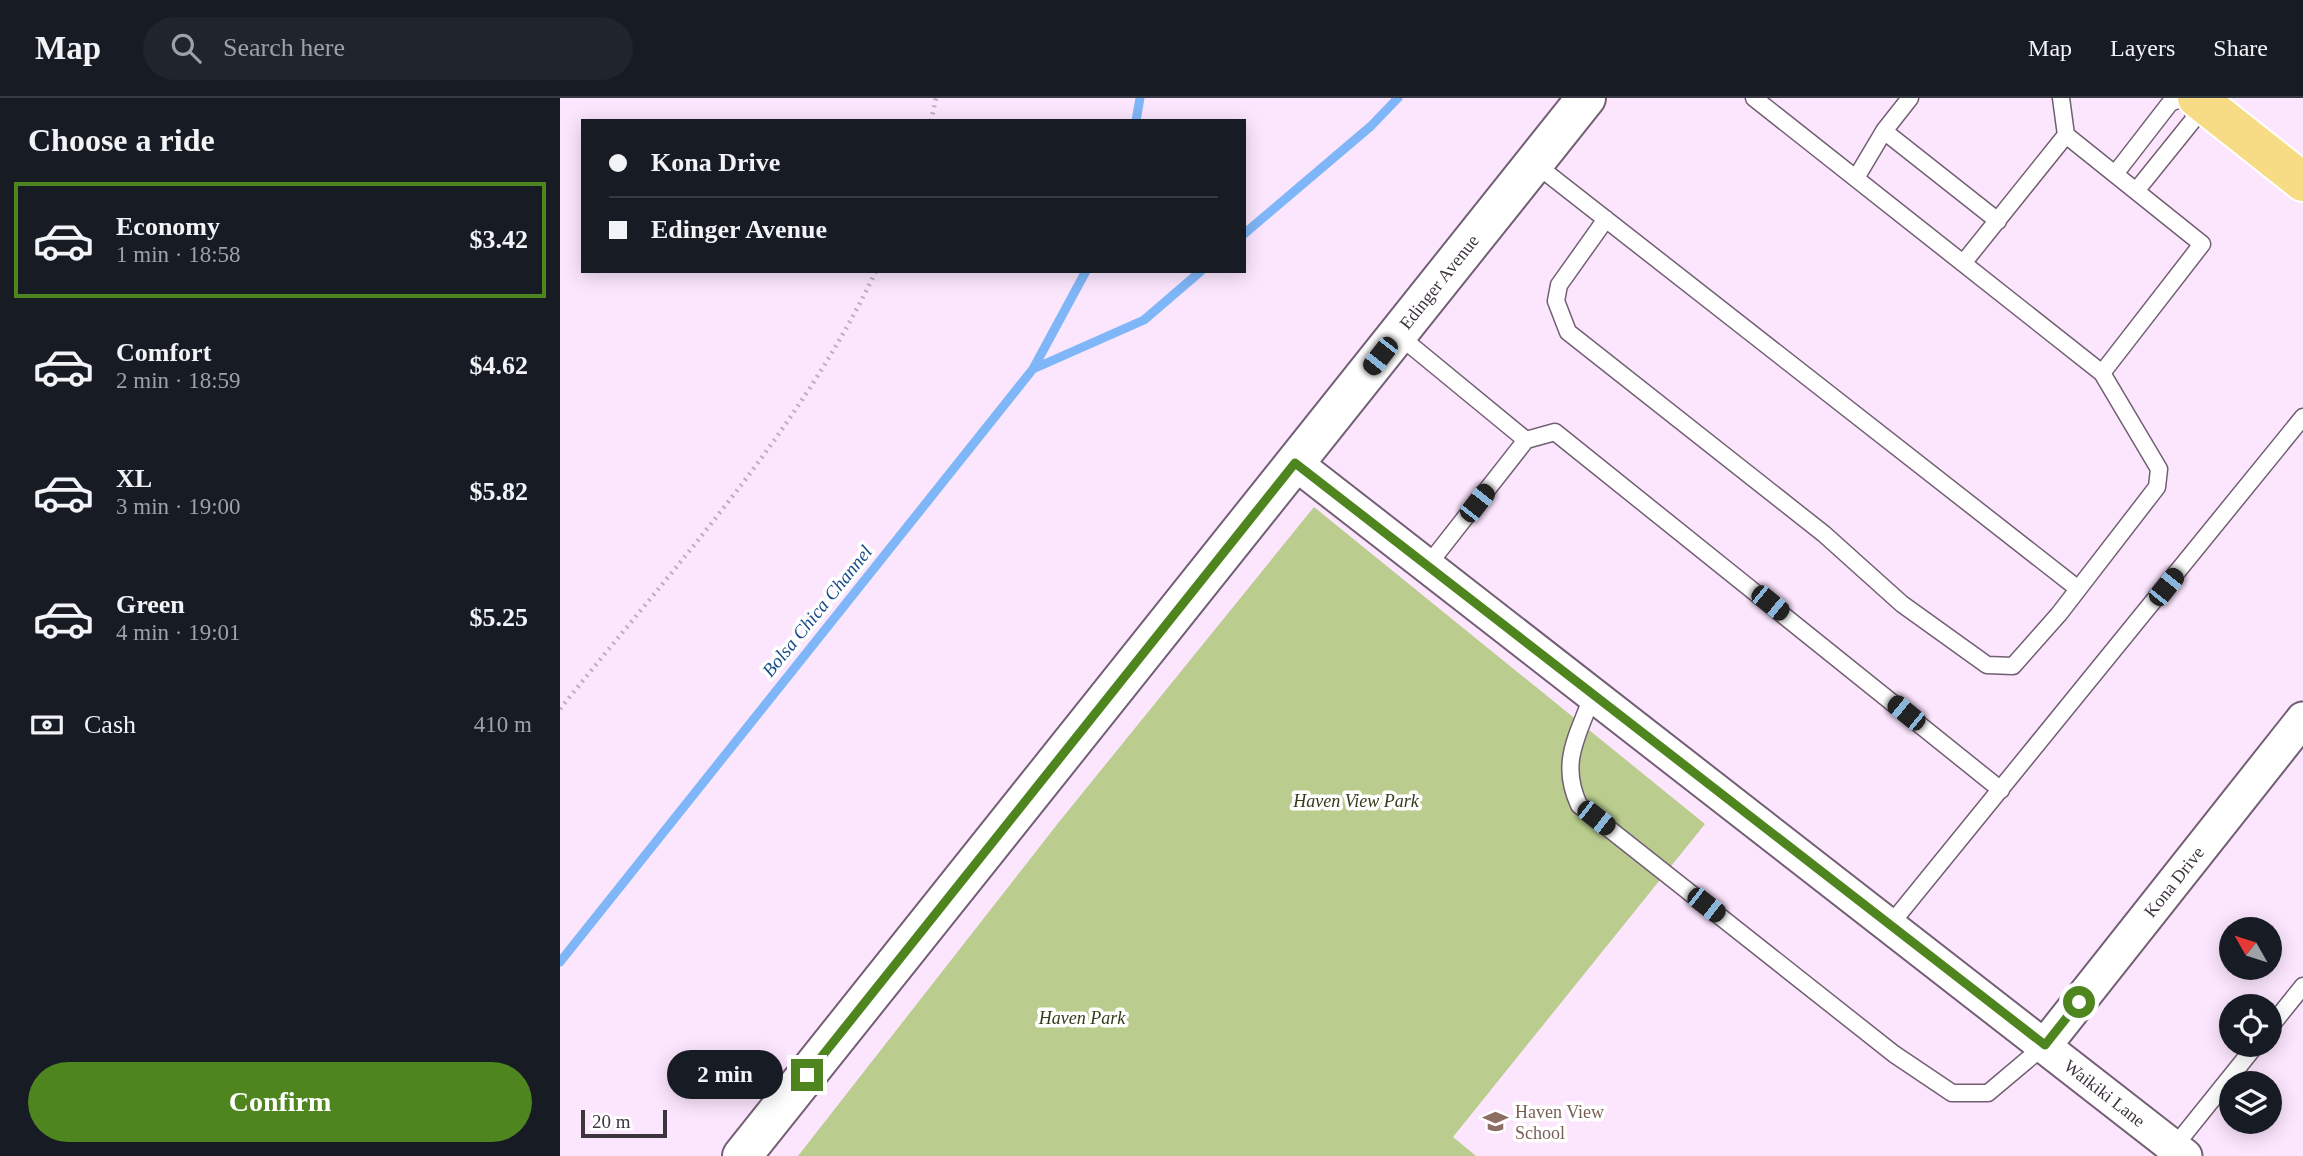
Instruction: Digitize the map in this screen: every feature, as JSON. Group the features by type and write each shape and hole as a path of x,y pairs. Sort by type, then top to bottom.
{"main road":[{"name":"Edinger Avenue","path":"742,1156 1586,98"},
{"path":"2195,98 2303,182"}],"street":[{"name":"Waikiki Lane","path":"1295,463 2179,1151"},
{"name":"Kona Drive","path":"2045,1045 2303,719"}],"lane":[{"path":"1606,219 1559,285 1556,301 1568,332 1824,534 1902,604 1987,665 2013,666 2059,614 2157,487 2159,470 2102,373 1754,98"},
{"path":"1856,178 1884,131 1910,98"},
{"path":"2061,98 2066,135 2202,244 2102,373"},
{"path":"2115,174 2170,103 2183,98"},
{"path":"2136,191 2194,119 2195,98"},
{"path":"1884,131 1998,221"},
{"path":"1964,262 2066,135"},
{"path":"1534,163 2077,588"},
{"path":"1397,334 1526,440"},
{"path":"1890,925 2303,417"},
{"path":"1428,565 1526,440 1555,432 2001,790"},
{"path":"1593,694 1569,762 1569,785 1579,805 1894,1054 1952,1093 1988,1093 2045,1045"},
{"path":"2282,1012 2303,986"},
{"path":"2179,1151 2247,1057"}],"path":[{"path":"931,119 936,98"},
{"path":"560,709 784,429 823,373 875,273"}],"green space":[{"name":"Haven View Park","path":"1314,507 1705,824 1453,1137 1476,1156 798,1156 1059,822"}],"waterway":[{"name":"Bolsa Chica Channel","path":"1136,119 1140,98"},
{"path":"1246,232 1371,126 1398,98"},
{"name":"Bolsa Chica Channel","path":"560,962 1033,369 1085,273"},
{"path":"1033,369 1144,320 1199,273"}],"place":[{"name":"Haven View School","path":"1495,1122"}],"route":[{"path":"807,1075 1295,463 2045,1045 2079,1002"}],"park label":[{"name":"Haven Park","path":"1082,1018"}]}
